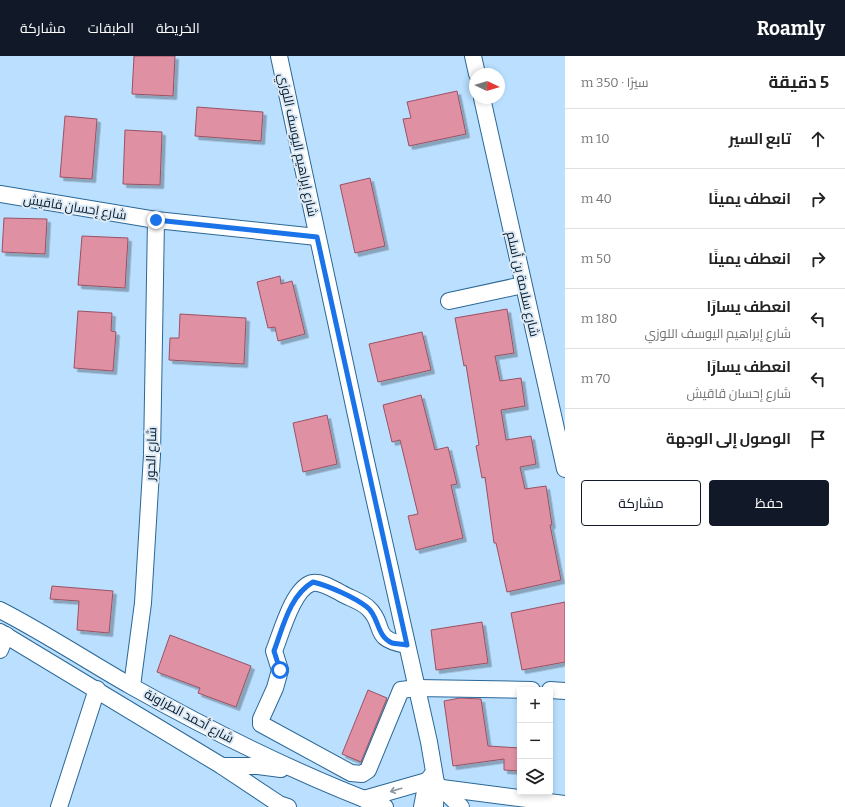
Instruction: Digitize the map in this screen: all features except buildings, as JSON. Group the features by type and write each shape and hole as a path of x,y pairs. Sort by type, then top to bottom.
{"street":[{"name":"شارع إبراهيم اليوسف اللوزي","path":"279,56 317,237 417,688 435,781 435,807"},
{"path":"473,56 476,68"},
{"name":"شارع سلامة بن أسلم","path":"483,104 565,470"},
{"name":"شارع إحسان قاقيش","path":"0,194 156,220 317,237"},
{"name":"شارع الحور","path":"132,686 143,603 152,455 156,220"},
{"path":"450,301 523,285"},
{"path":"407,645 392,643 386,638 379,630 375,618 368,608 325,585 313,582 304,587 296,596 274,651 280,670 261,722 264,726 351,773 362,774 368,770 400,692 403,689 517,690"},
{"name":"شارع أحمد الطراونة","path":"0,610 132,686 293,770 385,807"},
{"path":"0,650 3,633 222,766 279,804 288,807"},
{"path":"59,807 97,689"},
{"path":"553,690 565,690"},
{"path":"222,766 258,766 293,770"},
{"name":"شارع إبراهيم اليوسف اللوزي","path":"422,807 435,781"},
{"path":"435,781 461,807"},
{"path":"364,799 435,781 565,804"}],"route":[{"path":"156,220 317,237 407,645 392,643 386,638 379,630 375,618 368,608 325,585 313,582 304,587 296,596 274,651 280,670"}]}
